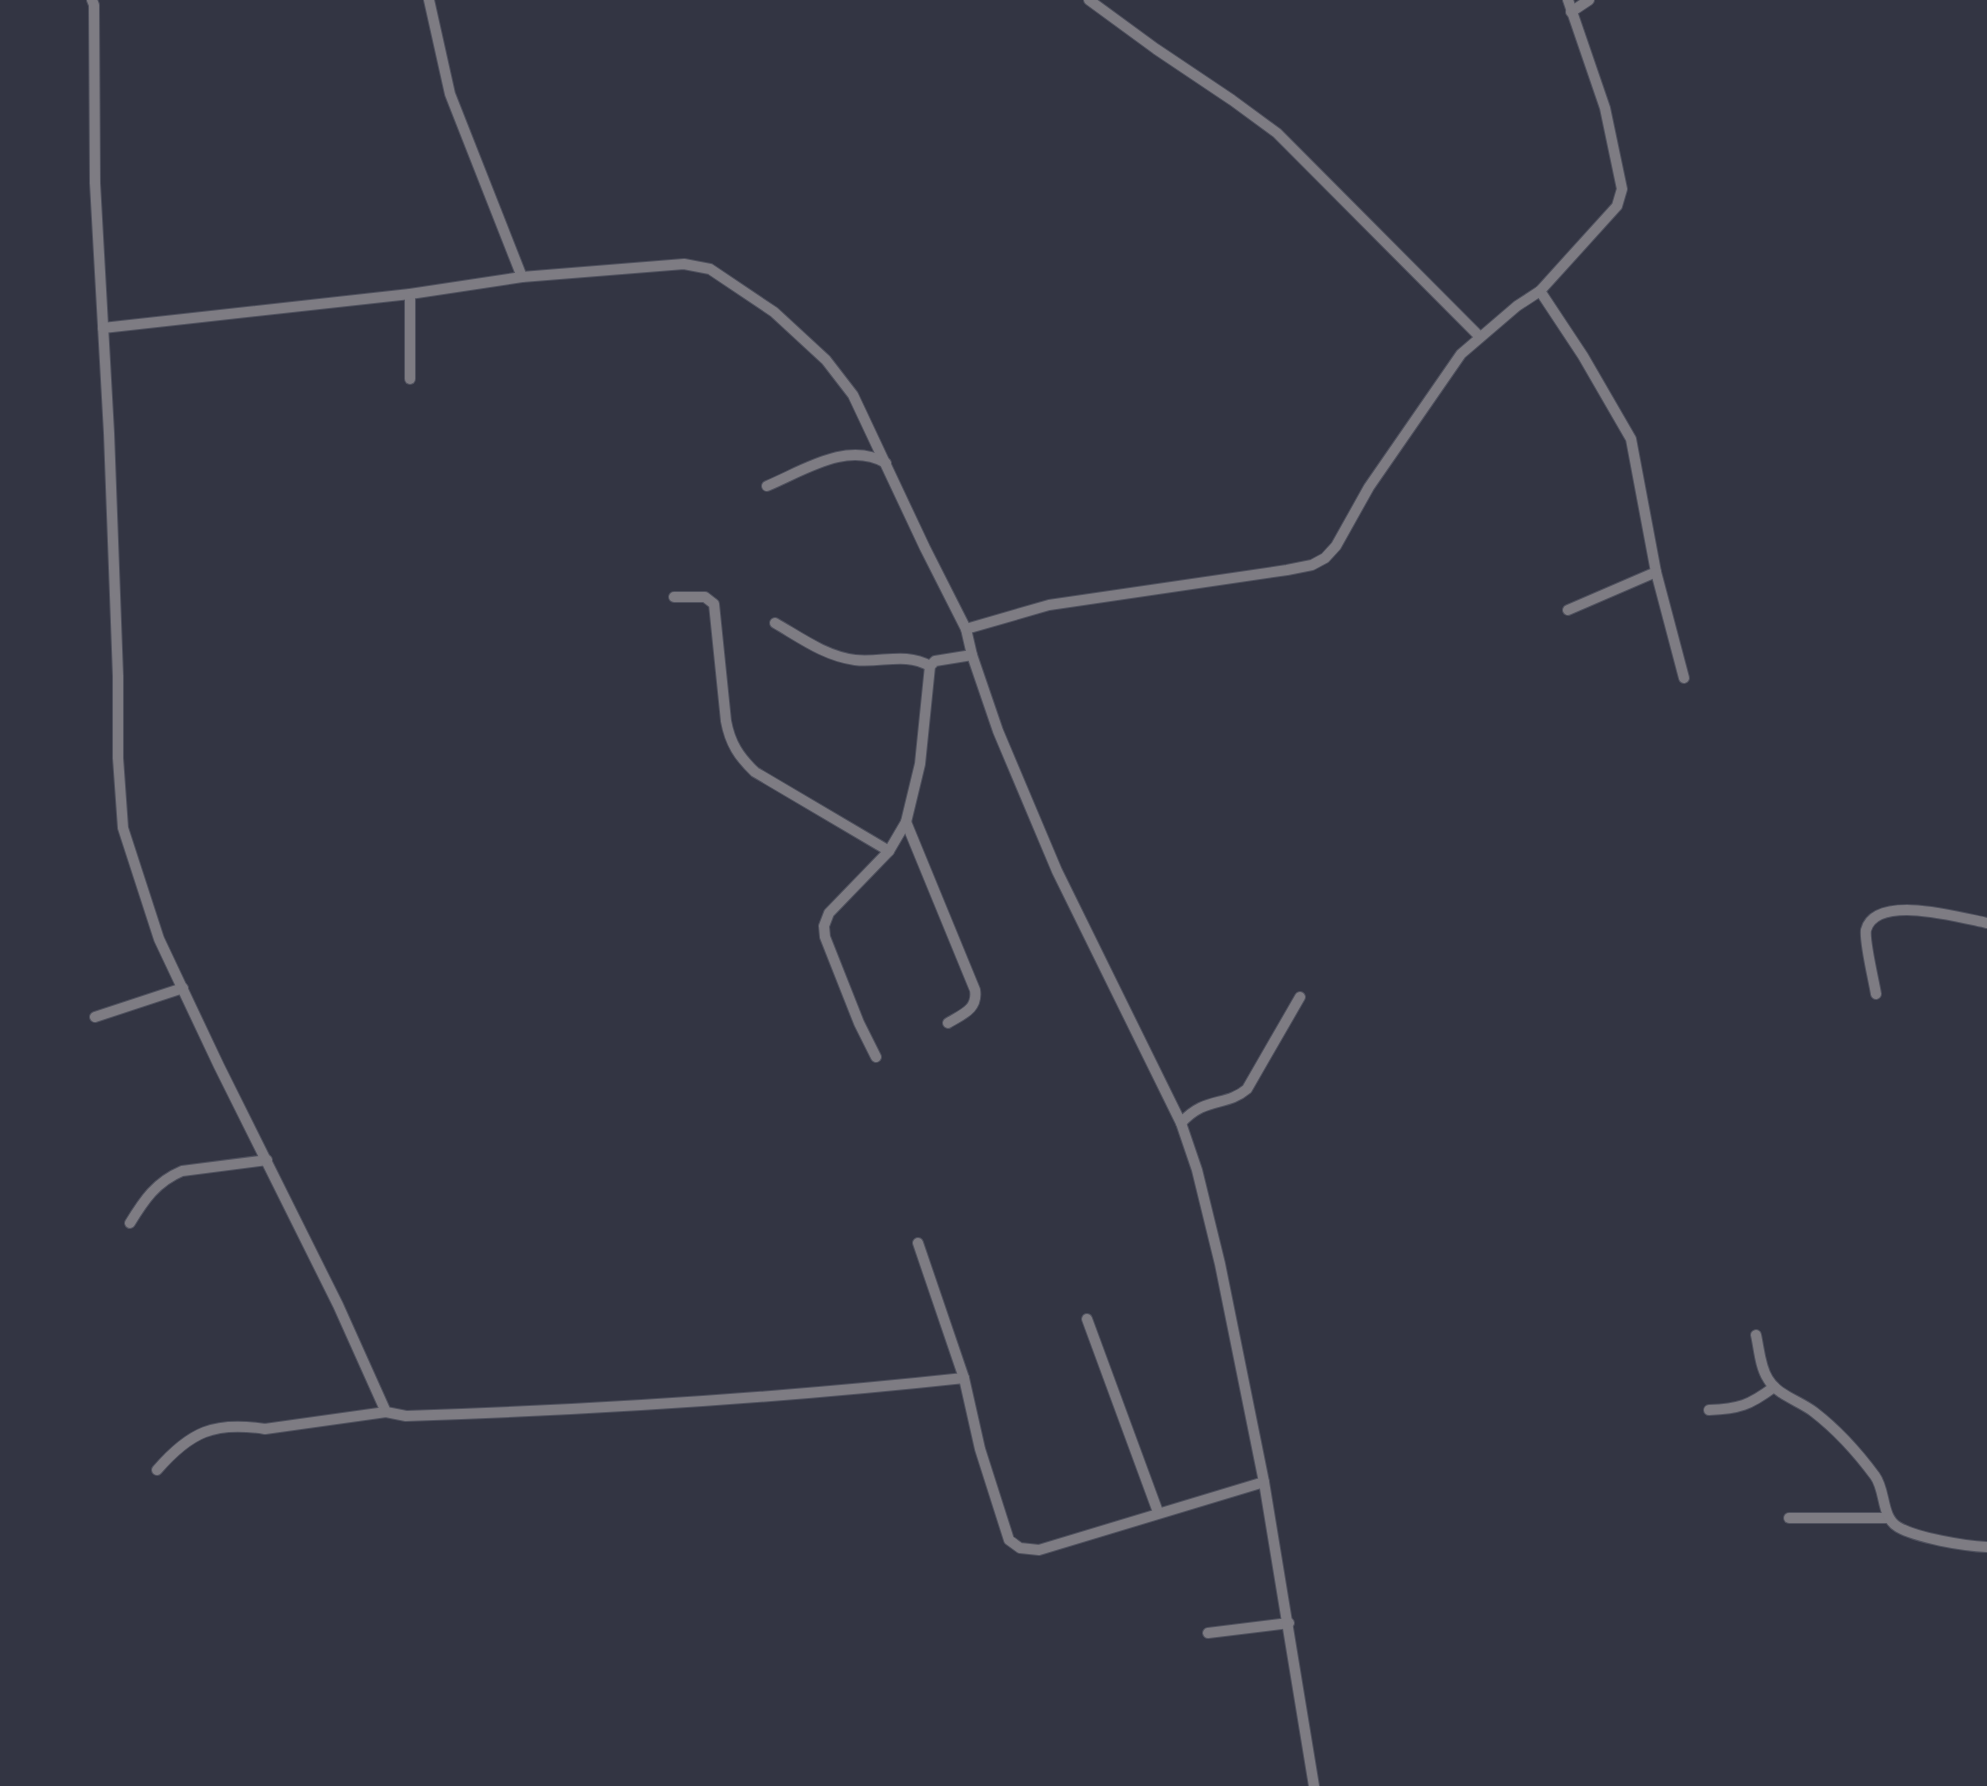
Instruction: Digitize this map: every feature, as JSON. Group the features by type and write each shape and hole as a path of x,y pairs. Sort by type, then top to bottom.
{"street":[{"path":"92,0 94,5 95,183 116,628 118,758 123,828 159,939 219,1066 338,1305 386,1412"},
{"path":"429,0 450,94 522,277"},
{"path":"1089,0 1156,49 1278,133 1480,336"},
{"path":"966,629 1048,605 1287,570 1312,565 1325,558 1336,546 1369,486 1461,354 1480,336 1540,291 1617,206 1622,189 1605,108 1568,0"},
{"path":"1571,12 1589,0"},
{"path":"103,328 410,294 522,277 684,264 710,269 774,312 826,360 853,395 925,548 966,629 972,654 998,731 1057,871 1181,1122 1197,1170 1220,1264 1264,1482 1289,1623 1314,1786"},
{"path":"1540,291 1583,356 1631,439 1656,572 1684,678"},
{"path":"410,294 410,379"},
{"path":"767,486 838,456 860,453 874,456 886,463"},
{"path":"1568,610 1656,572"},
{"path":"674,596 705,596 714,604 726,721 729,737 742,760 755,772 888,850"},
{"path":"775,623 822,650 838,656 871,661 908,658 930,666"},
{"path":"876,1058 859,1023 825,937 824,926 829,913 888,850 906,822 920,764 930,666 935,661 972,654"},
{"path":"906,822 975,990 974,1006 948,1023"},
{"path":"1876,994 1866,932 1872,920 1882,913 1894,910 1937,912 1987,923"},
{"path":"95,1017 183,988"},
{"path":"1181,1122 1198,1107 1241,1094 1247,1089 1300,997"},
{"path":"130,1223 148,1194 170,1176 182,1171 267,1160"},
{"path":"918,1243 964,1378 980,1449 1009,1540 1020,1548 1039,1550 1158,1512 1264,1482"},
{"path":"1087,1319 1158,1512"},
{"path":"1756,1335 1767,1379 1774,1387 1814,1412 1875,1476 1882,1492 1888,1518 1898,1526 1912,1532 1965,1546 1987,1547"},
{"path":"157,1470 185,1441 200,1432 221,1427 246,1426 265,1429 386,1412 406,1416 535,1412 899,1385 964,1378"},
{"path":"1709,1410 1734,1409 1757,1400 1774,1387"},
{"path":"1789,1518 1888,1518"},
{"path":"1208,1633 1289,1623"}]}
